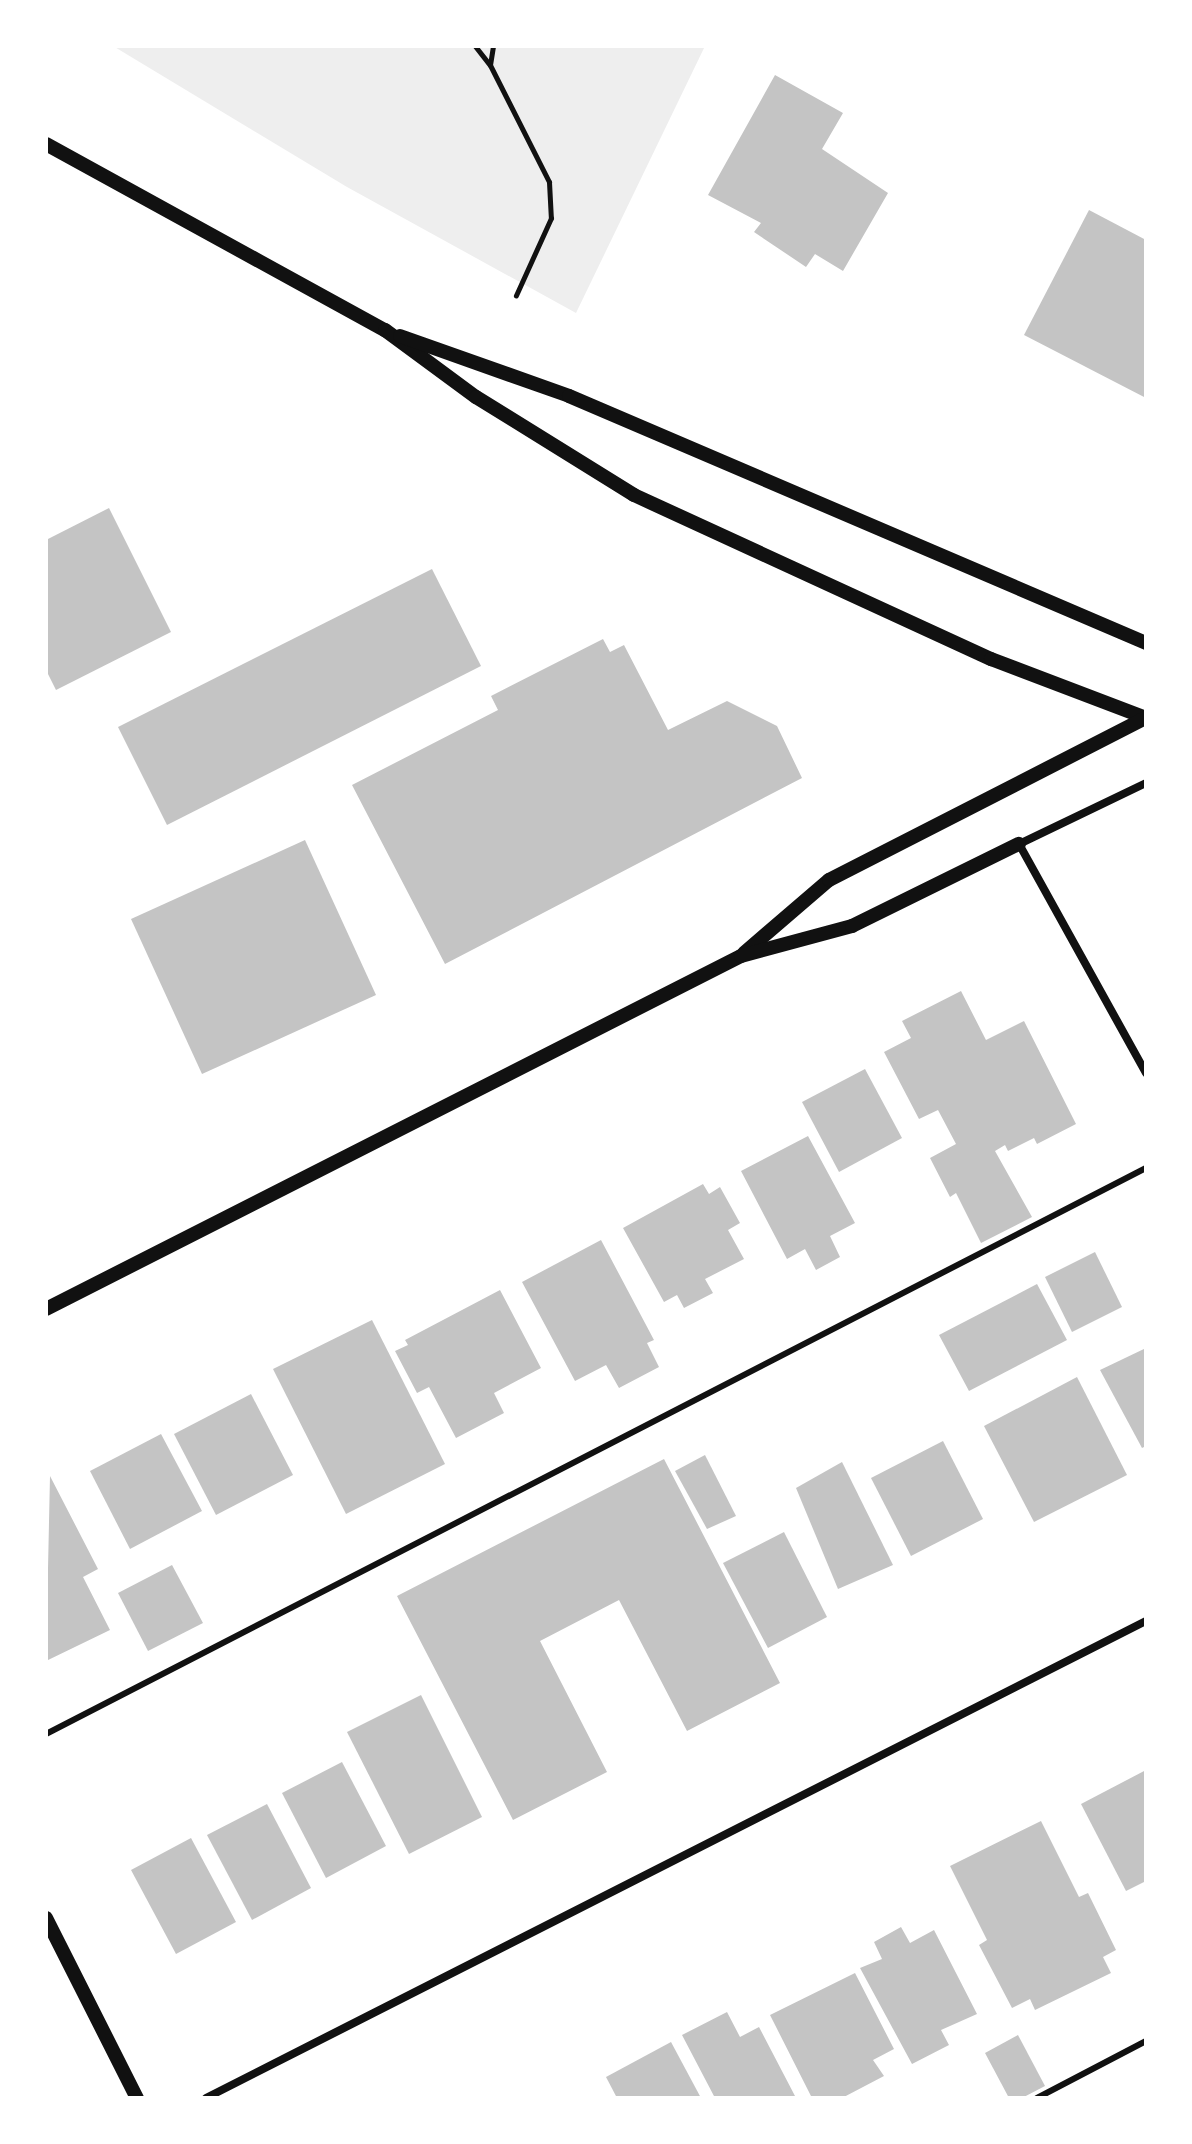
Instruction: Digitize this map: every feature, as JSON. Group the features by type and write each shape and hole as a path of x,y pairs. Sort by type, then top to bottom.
{"street":[{"path":"46,144 385,330 476,397 634,495 991,659 1146,718"},
{"path":"385,330 569,396 1146,643"},
{"path":"741,956 829,880 1146,718"},
{"path":"46,1309 741,956 852,926 1146,783"},
{"path":"1019,844 1146,1073"},
{"path":"206,2098 1146,1621"},
{"path":"46,1918 137,2098"}],"lane":[{"path":"46,1734 1146,1168"},
{"path":"1037,2098 1146,2041"}],"path":[{"path":"475,46 490,65 549,182 551,218 516,295"},
{"path":"490,65 493,46"}],"shaded area":[{"path":"113,46 705,46 576,313 347,187"}],"building":[{"path":"775,75 843,113 822,149 888,193 843,271 815,254 806,267 754,232 761,223 708,195"},
{"path":"1089,210 1146,240 1146,398 1024,335"},
{"path":"109,508 171,632 56,690 46,670 46,540"},
{"path":"432,569 481,666 167,825 118,727"},
{"path":"603,639 610,652 624,645 668,730 727,701 777,726 802,778 445,964 352,785 498,710 491,696"},
{"path":"305,840 376,995 202,1074 131,919"},
{"path":"961,991 986,1040 1024,1021 1076,1124 1037,1144 1034,1138 1008,1151 1005,1145 995,1151 1032,1217 981,1243 956,1193 950,1197 930,1158 956,1144 938,1110 919,1119 884,1052 911,1038 902,1021"},
{"path":"865,1069 902,1138 839,1172 802,1102"},
{"path":"808,1136 855,1223 830,1236 840,1257 816,1270 805,1249 787,1259 741,1171"},
{"path":"703,1184 709,1194 720,1187 740,1223 728,1230 744,1259 705,1279 713,1293 684,1308 677,1295 664,1302 623,1228"},
{"path":"601,1240 654,1340 647,1343 659,1367 619,1388 606,1365 575,1381 522,1282"},
{"path":"1095,1252 1122,1307 1072,1332 1045,1277"},
{"path":"1037,1284 1067,1340 969,1391 939,1335"},
{"path":"500,1290 541,1368 494,1393 504,1413 456,1438 429,1387 417,1393 395,1351 408,1345 405,1340"},
{"path":"372,1320 445,1464 346,1514 273,1369"},
{"path":"1146,1348 1146,1446 1142,1448 1100,1370"},
{"path":"1077,1377 1127,1475 1034,1522 984,1426"},
{"path":"251,1394 293,1475 216,1515 174,1434"},
{"path":"161,1434 202,1511 130,1549 90,1471"},
{"path":"943,1441 983,1519 911,1556 871,1478"},
{"path":"705,1455 736,1516 707,1529 675,1471"},
{"path":"664,1459 780,1683 687,1731 619,1600 540,1641 607,1772 513,1820 397,1596"},
{"path":"842,1462 893,1565 838,1589 796,1488"},
{"path":"50,1476 98,1569 83,1577 110,1630 46,1661"},
{"path":"784,1532 827,1617 768,1648 723,1563"},
{"path":"172,1565 203,1623 148,1651 118,1593"},
{"path":"421,1695 482,1817 409,1854 347,1732"},
{"path":"342,1762 386,1846 326,1878 282,1793"},
{"path":"1146,1770 1146,1881 1126,1891 1081,1804"},
{"path":"267,1804 311,1888 252,1920 207,1835"},
{"path":"1041,1821 1079,1897 1088,1893 1116,1950 1103,1957 1111,1973 1035,2010 1030,1999 1012,2008 979,1945 987,1940 950,1866"},
{"path":"191,1838 236,1922 176,1954 131,1870"},
{"path":"901,1927 910,1943 934,1930 977,2014 941,2030 949,2045 912,2064 860,1968 882,1959 874,1942"},
{"path":"855,1973 894,2049 873,2060 884,2076 842,2098 812,2098 770,2015"},
{"path":"727,2012 740,2037 759,2027 795,2096 715,2098 682,2035"},
{"path":"1018,2035 1045,2086 1022,2098 1009,2098 985,2053"},
{"path":"671,2042 701,2098 617,2098 606,2077"}]}
